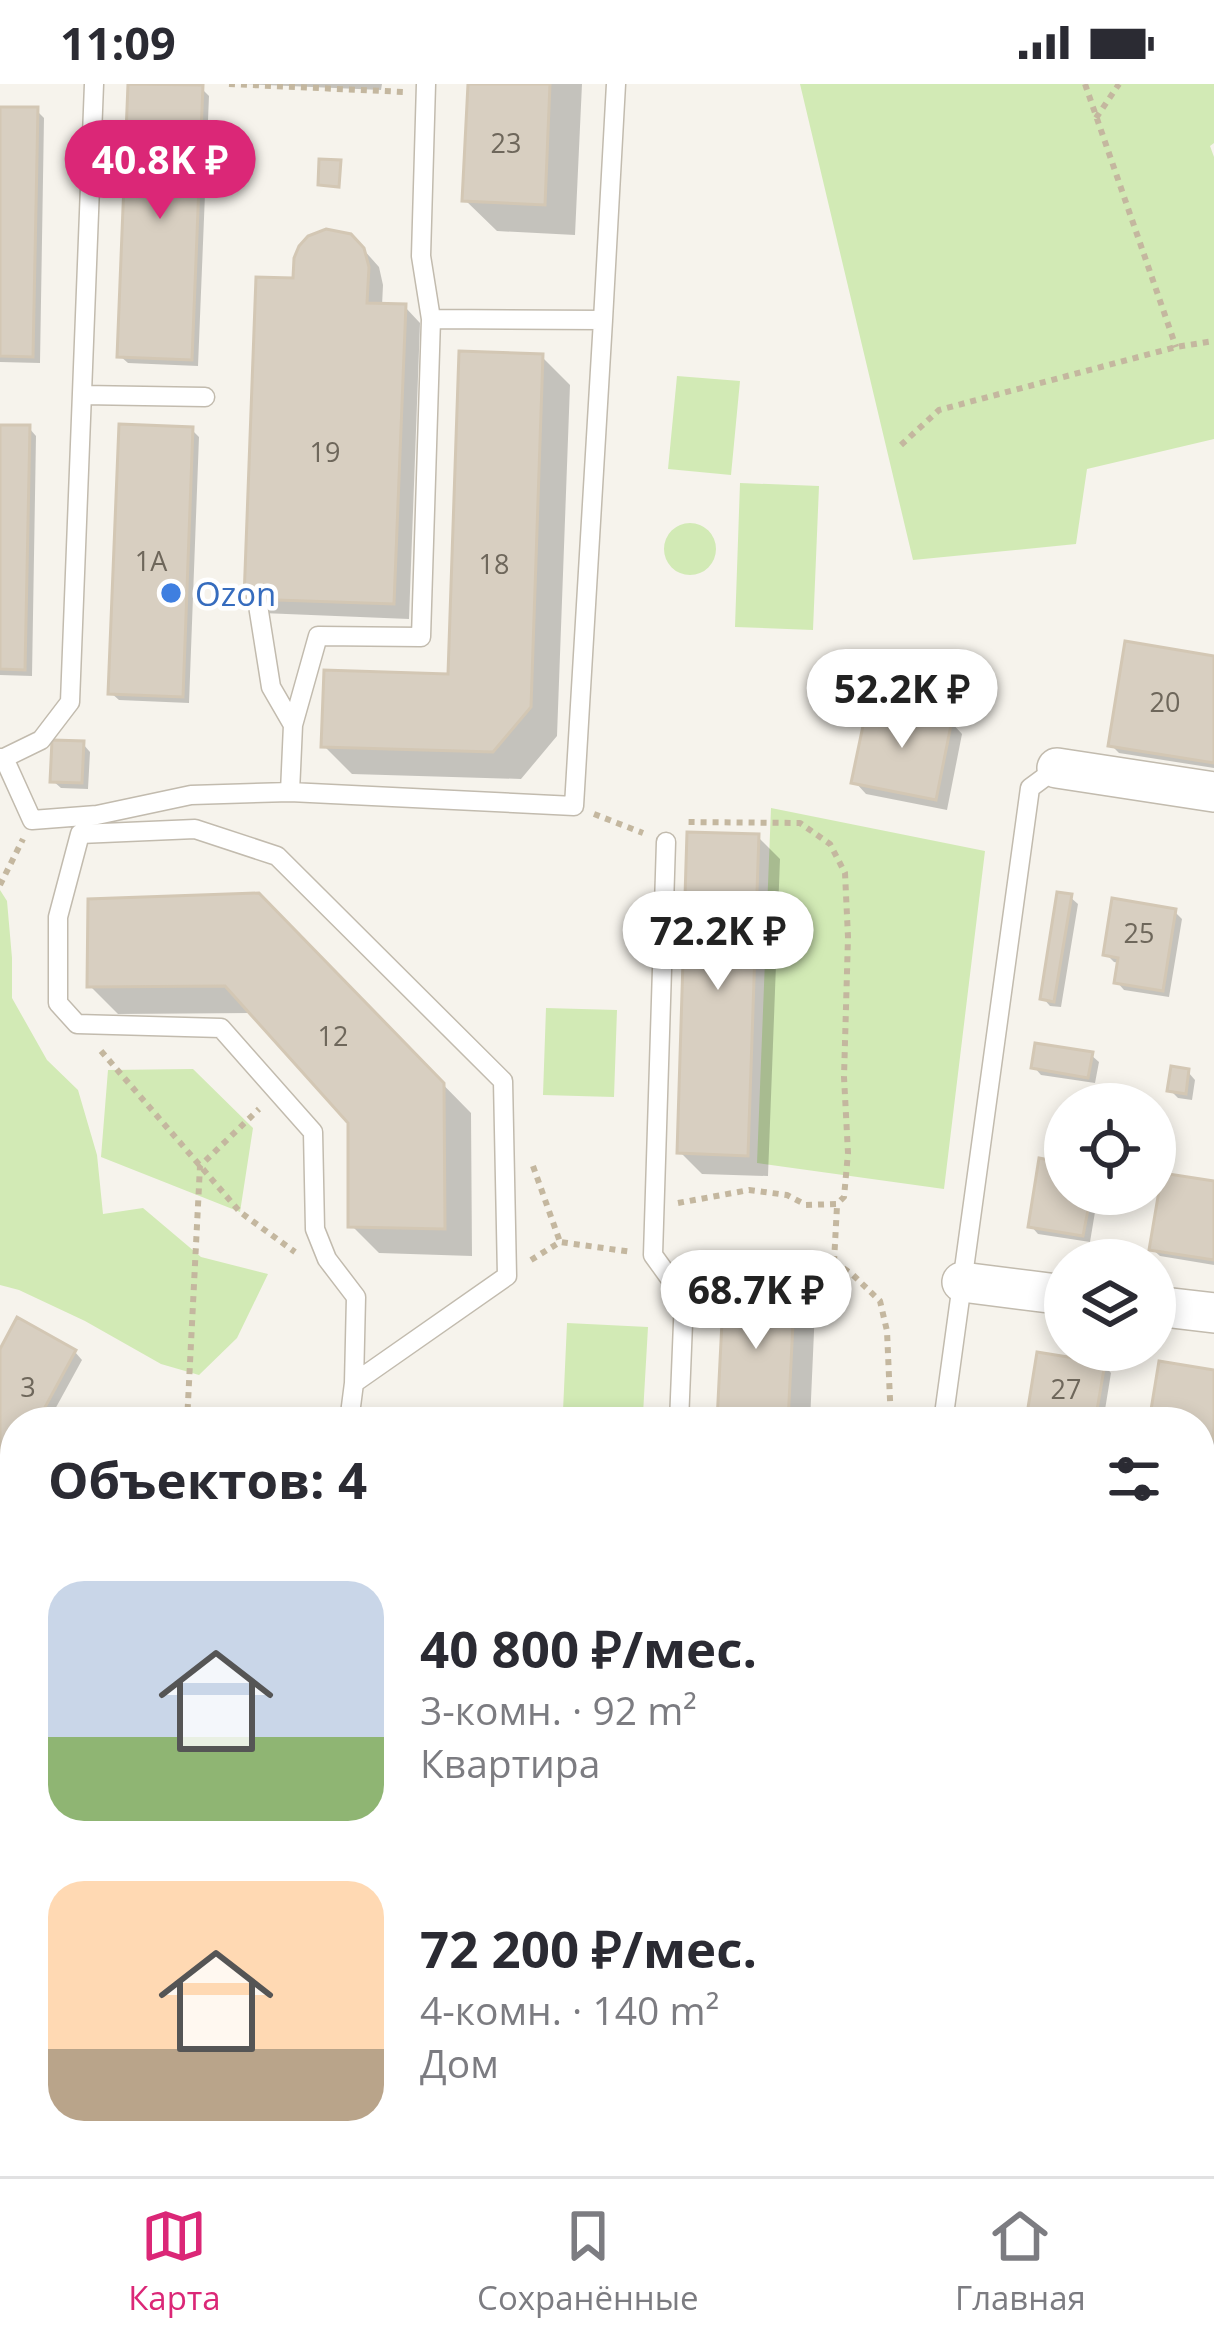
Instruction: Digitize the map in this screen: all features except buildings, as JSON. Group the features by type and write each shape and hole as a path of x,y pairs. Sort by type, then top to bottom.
{"street":[{"path":"1058,768 1214,792"},
{"path":"962,1282 1044,1292"},
{"path":"1176,1308 1214,1313"}],"lane":[{"path":"94,84 70,702 41,740 2,758 32,820 97,815 191,794 290,792 574,806 616,84"},
{"path":"290,792 293,725 318,636 422,637 431,319 421,256 425,88"},
{"path":"431,319 602,320"},
{"path":"83,395 206,397"},
{"path":"257,599 271,687 293,725"},
{"path":"945,1407 1030,788 1058,768"},
{"path":"97,815 80,834 58,917 58,1003 77,1024 221,1028 313,1132 315,1229 327,1259 356,1297 351,1407"},
{"path":"80,834 195,829 277,856 503,1081 507,1276 353,1382"},
{"path":"666,842 653,1255 684,1298 680,1407"}],"path":[{"path":"229,84 425,88"},
{"path":"1084,84 1176,347"},
{"path":"1096,118 1119,84"},
{"path":"902,445 939,410 1214,341"},
{"path":"574,806 666,842 676,821 800,823 830,844 845,873 848,937 844,1077 848,1153 844,1197 837,1204 834,1262"},
{"path":"0,886 32,820"},
{"path":"77,1024 240,1212 298,1255"},
{"path":"188,1407 200,1166 277,1091"},
{"path":"655,1208 748,1190 787,1196 806,1205 837,1204"},
{"path":"560,1242 612,1249"},
{"path":"672,1282 710,1256 834,1262 880,1301 887,1331 890,1407"}],"green space":[{"path":"800,84 1214,84 1214,143 1210,146 1214,157 1214,439 1087,469 1076,544 913,560"},
{"path":"677,376 740,381 731,475 668,469"},
{"path":"740,483 819,486 813,630 735,627"},
{"path":"690,523 708,531 716,549 708,567 690,575 672,567 664,549 672,531"},
{"path":"771,808 985,851 944,1189 757,1163"},
{"path":"0,890 7,901 12,998 47,1060 78,1090 97,1155 103,1214 143,1208 201,1257 268,1274 237,1338 199,1375 161,1364 85,1321 0,1285"},
{"path":"546,1008 617,1010 614,1097 543,1095"},
{"path":"193,1069 253,1128 240,1212 101,1157 108,1070"},
{"path":"567,1323 648,1327 643,1407 563,1407"}],"place":[{"name":"Ozon","path":"171,593"}]}
